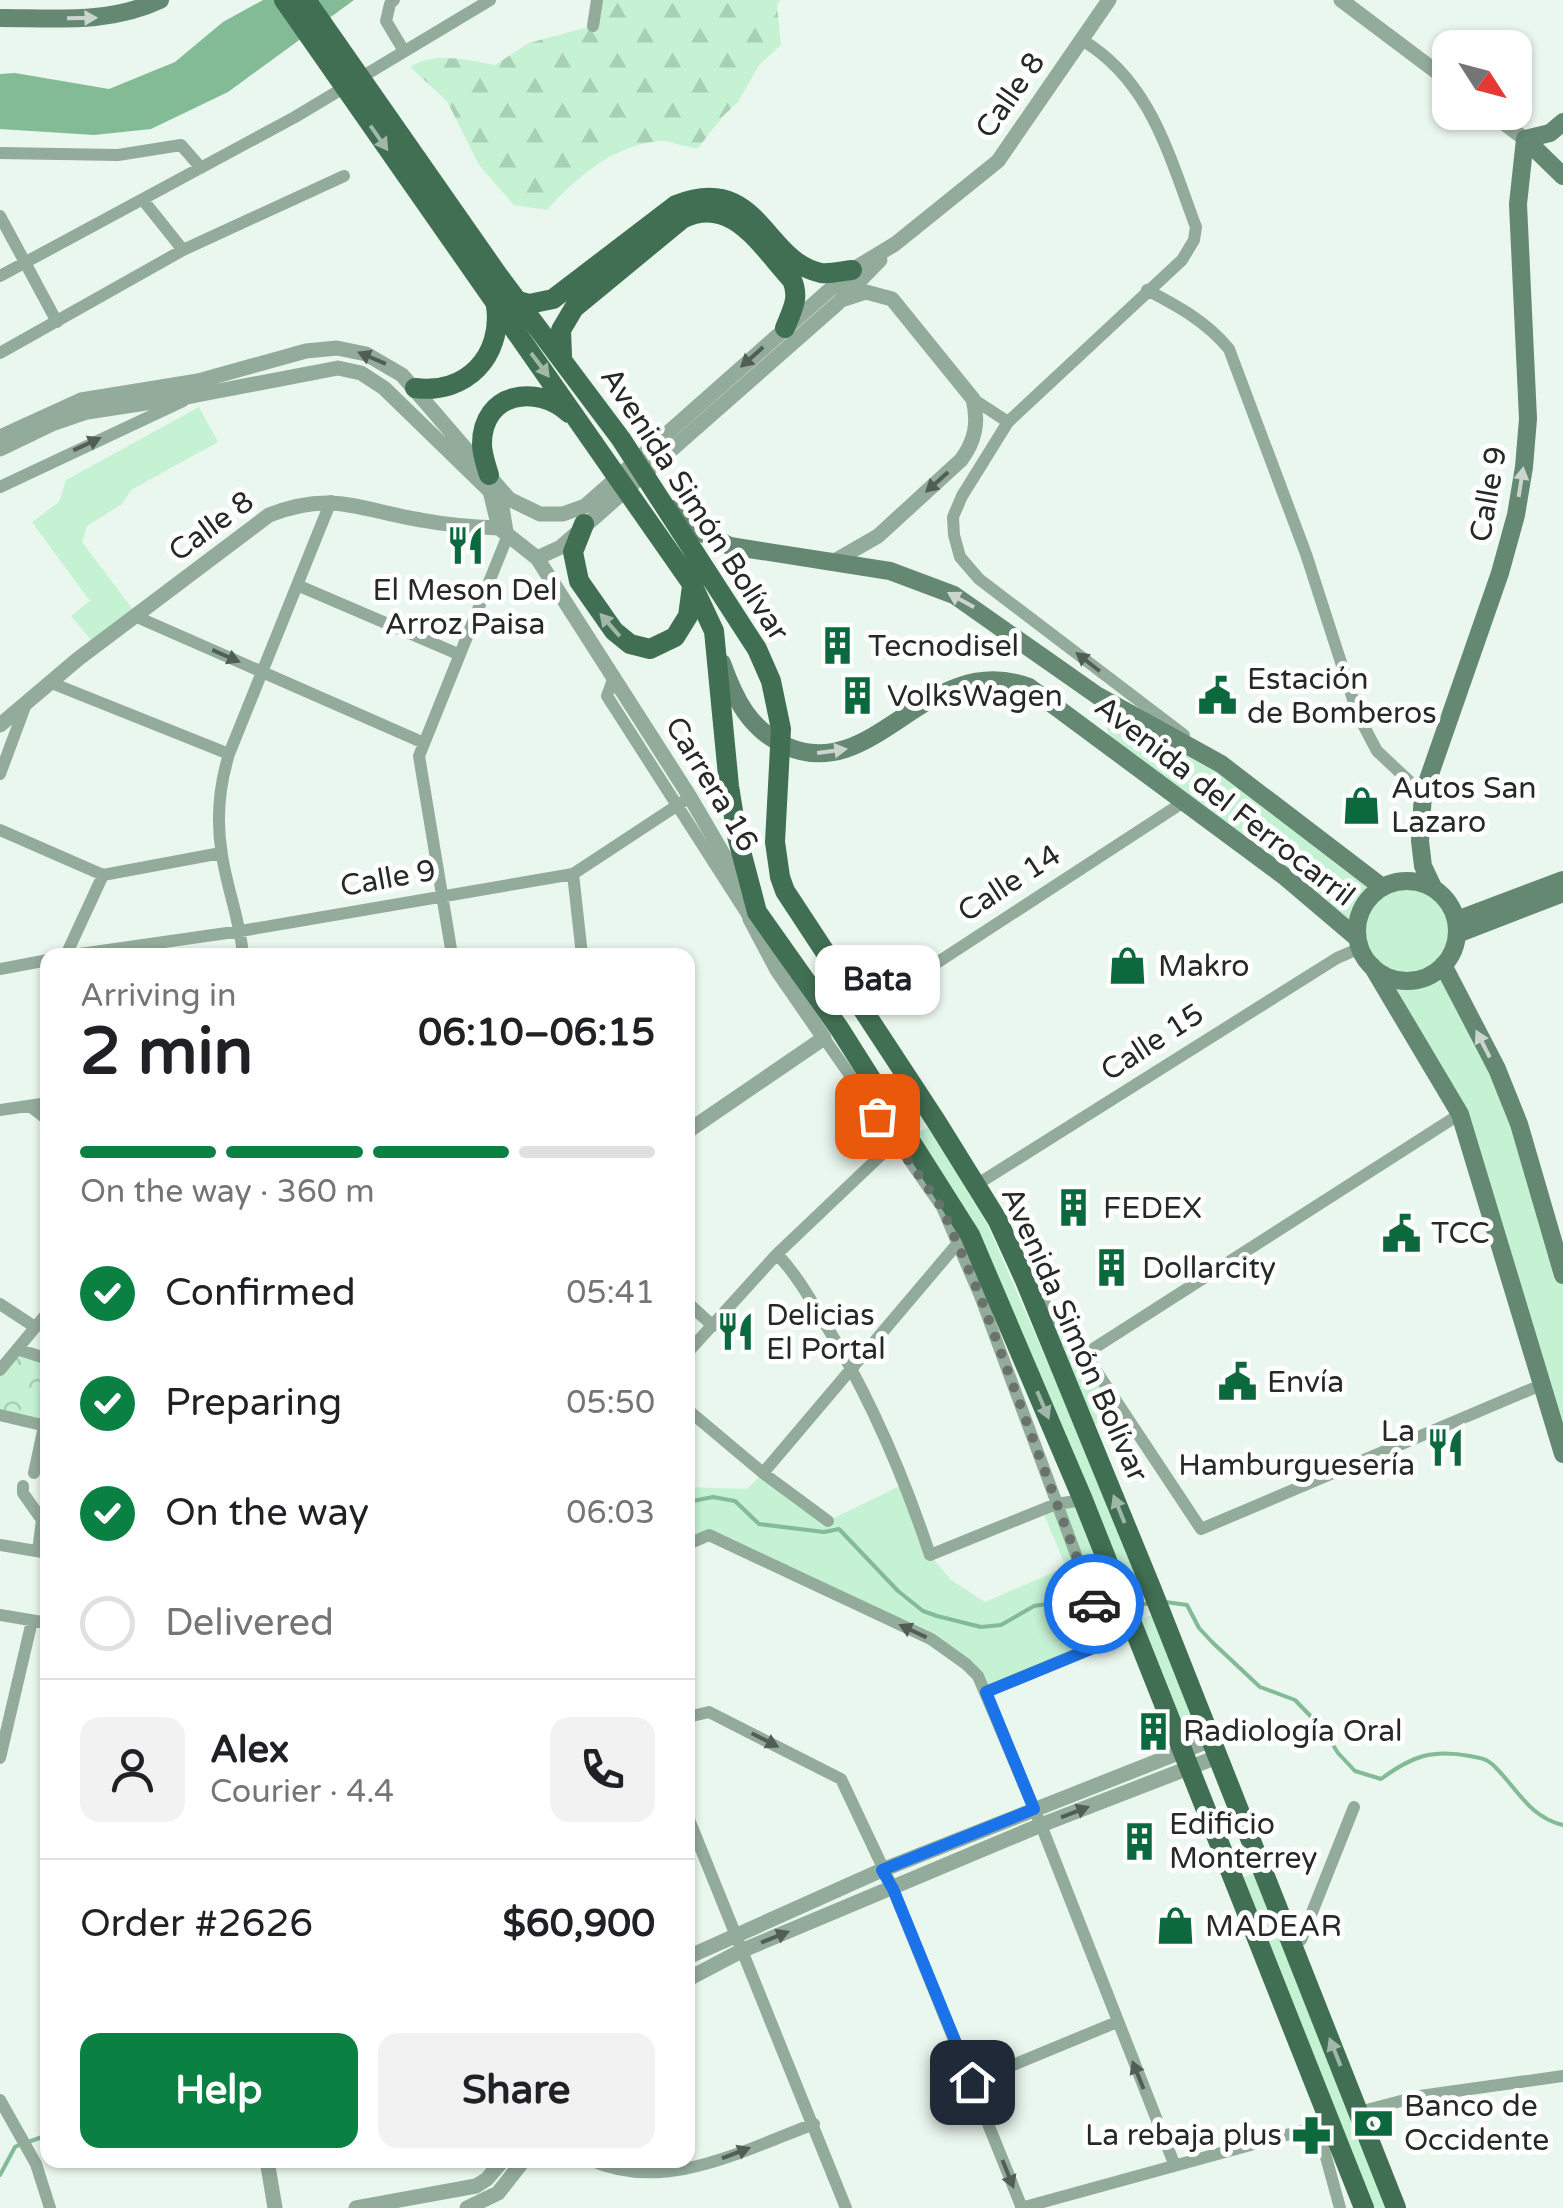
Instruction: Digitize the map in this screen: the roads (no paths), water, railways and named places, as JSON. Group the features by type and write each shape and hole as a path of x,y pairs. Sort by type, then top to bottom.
{"main road":[{"path":"0,18 98,18 135,12 160,0"},
{"path":"284,0 491,281"},
{"path":"306,0 491,281"},
{"path":"1524,138 1550,132 1563,122"},
{"path":"1524,138 1563,176"},
{"name":"Calle 9","path":"1434,887 1423,866 1420,841 1424,794 1508,548 1524,467 1528,419 1518,204 1524,138"},
{"path":"518,301 541,303 553,299 676,205 699,198 724,200 745,211 808,268 829,273 852,270"},
{"path":"562,357 561,330 574,308 682,219 704,211 716,211 737,221 792,280 797,290 795,303 784,328"},
{"name":"Avenida Simón Bolívar","path":"491,281 518,301 562,357 660,498 757,649 771,680 781,729 775,842 780,877 792,905 976,1185 1024,1278 1161,1612 1396,2208"},
{"name":"Avenida Simón Bolívar","path":"491,281 496,306 692,584 714,631 729,786 753,915 970,1235 1082,1500 1324,2125 1364,2208"},
{"path":"415,388 452,386 474,373 494,343 496,306"},
{"path":"493,486 483,454 483,432 494,410 515,397 533,394 554,401 600,450"},
{"name":"Avenida del Ferrocarril","path":"660,498 716,542 751,552 890,572 954,595 1098,696 1221,764 1382,887"},
{"path":"584,524 573,552 579,581 614,631 630,644 650,648 675,636 688,616 692,584"},
{"name":"Avenida del Ferrocarril","path":"718,653 742,710 767,735 798,751 820,754 847,750 939,694 972,683 1016,682 1042,694 1284,876 1358,943"},
{"path":"1457,927 1563,880"},
{"path":"1372,966 1402,980 1424,978 1443,965 1450,956 1457,927 1452,907 1434,887 1416,881 1398,881 1382,887 1364,906 1358,943 1460,1114 1563,1454"},
{"path":"1457,927 1563,894"},
{"path":"1443,965 1497,1070 1519,1124 1563,1275"}],"street":[{"path":"394,0 386,21 404,51"},
{"path":"0,276 295,117 490,0"},
{"path":"592,26 598,0"},
{"name":"Calle 8","path":"657,452 784,328 852,270 895,244 998,162 1108,0"},
{"path":"1341,0 1432,68"},
{"path":"1082,40 1106,54 1155,116 1196,227 1194,240 1182,260 1008,422 956,507 954,535 960,557 979,579 1221,764"},
{"path":"1514,130 1524,138"},
{"path":"0,154 118,155 181,144 201,168"},
{"path":"0,353 183,250 344,176"},
{"path":"142,200 183,250"},
{"path":"0,216 57,322"},
{"name":"Calle 8","path":"536,558 561,547 599,503 838,303 895,244"},
{"path":"1148,290 1212,328 1228,349 1306,554 1358,715 1377,751 1424,794"},
{"path":"838,303 866,292 892,298 974,399 1008,422"},
{"path":"0,437 81,400 198,381 324,348 366,354 390,366 415,388 493,486 503,532 419,756 451,948"},
{"path":"0,449 87,412 338,368 361,373 384,388 518,506 551,515 599,503"},
{"path":"0,488 192,396"},
{"path":"831,563 878,536 961,460 978,417 974,399"},
{"path":"463,526 482,513 493,486"},
{"path":"242,948 221,853 219,789 229,754 331,501"},
{"name":"Calle 8","path":"0,724 254,523 291,506 331,501 503,532"},
{"name":"Carrera 16","path":"503,532 536,558 614,678 753,915 777,970 900,1137 958,1243 1108,1642 986,1692"},
{"path":"297,585 458,654"},
{"path":"137,617 424,743"},
{"path":"49,682 229,754"},
{"path":"0,774 26,704"},
{"name":"Calle 9","path":"122,948 573,874 685,801"},
{"name":"Calle 14","path":"863,1010 1185,801"},
{"path":"0,830 102,875 221,853"},
{"path":"573,874 581,948"},
{"path":"69,948 102,875"},
{"name":"Calle 15","path":"976,1185 1358,943"},
{"path":"0,969 40,962"},
{"path":"695,1126 824,1038"},
{"path":"0,1110 40,1105"},
{"path":"31,1107 40,1114"},
{"path":"1085,1354 1460,1114"},
{"path":"695,1345 777,1254 900,1137"},
{"path":"763,1474 958,1243"},
{"path":"777,1254 792,1270 853,1368 906,1483 930,1555 1056,1504 1082,1500"},
{"path":"1024,1278 1085,1354 1202,1528 1541,1385"},
{"path":"0,1304 35,1327"},
{"path":"695,1309 714,1326"},
{"path":"0,1370 40,1321"},
{"path":"18,1349 40,1356"},
{"path":"0,1415 40,1425"},
{"path":"695,1416 828,1522"},
{"path":"34,1473 40,1447"},
{"path":"23,1486 23,1493 40,1517"},
{"path":"695,1541 709,1535 930,1639 966,1664 986,1692 1175,2166"},
{"path":"0,1545 40,1552"},
{"path":"0,1615 40,1622"},
{"path":"0,1758 32,1621"},
{"path":"695,1715 709,1712 841,1778 893,1889 1021,2208 1324,2125 1340,2208"},
{"path":"695,1954 882,1870 1034,1809 1214,1749"},
{"path":"695,1975 741,1950 893,1889 1185,1760"},
{"path":"1292,1943 1301,1940 1354,1807"},
{"path":"695,1836 846,2208"},
{"path":"972,2082 1117,2022"},
{"path":"1359,2112 1420,2096 1563,2076"},
{"path":"0,2100 36,2164 50,2208"},
{"path":"695,2168 814,2124"},
{"path":"268,2168 275,2208"},
{"path":"356,2208 476,2186 497,2168"},
{"path":"466,2208 498,2192 518,2168"},
{"path":"612,2168 625,2173 694,2168"}],"waterway":[{"path":"695,1501 713,1497 735,1501 759,1524 824,1532 839,1529 898,1591 923,1611 937,1616 981,1627 1001,1625 1034,1606 1047,1604 1071,1603 1092,1611"},
{"path":"1166,1602 1187,1605 1199,1628 1260,1687 1295,1700 1355,1771 1381,1779 1423,1756 1444,1753 1482,1759 1492,1764 1531,1808 1563,1825"},
{"path":"1131,1606 1151,1603"},
{"path":"28,2142 40,2138"},
{"path":"0,2175 19,2145"}],"place":[{"name":"El Meson Del Arroz Paisa","path":"465,546"},
{"name":"Tecnodisel","path":"838,646"},
{"name":"VolksWagen","path":"857,696"},
{"name":"Estación de Bomberos","path":"1217,696"},
{"name":"Autos San Lazaro","path":"1361,805"},
{"name":"Makro","path":"1128,966"},
{"name":"Bata","path":"877,1116"},
{"name":"FEDEX","path":"1073,1208"},
{"name":"TCC","path":"1401,1233"},
{"name":"Dollarcity","path":"1112,1268"},
{"name":"Delicias El Portal","path":"736,1332"},
{"name":"Envía","path":"1237,1382"},
{"name":"La Hamburguesería","path":"1445,1448"},
{"name":"Radiología Oral","path":"1153,1731"},
{"name":"Edificio Monterrey","path":"1139,1841"},
{"name":"MADEAR","path":"1175,1926"},
{"name":"Banco de Occidente","path":"1374,2123"},
{"name":"La rebaja plus","path":"1312,2135"}]}
